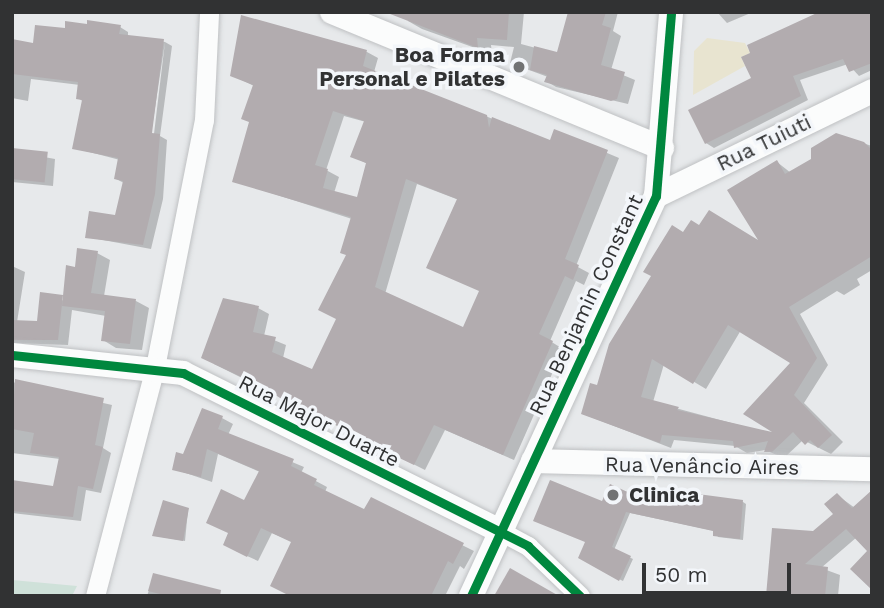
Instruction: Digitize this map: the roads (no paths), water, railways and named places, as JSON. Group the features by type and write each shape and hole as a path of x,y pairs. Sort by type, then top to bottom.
{"street":[{"path":"95,596 155,367 204,120 209,12"},
{"path":"332,12 662,148"},
{"name":"Rua Benjamin Constant","path":"471,596 656,196 671,12"},
{"name":"Rua Tuiuti","path":"656,196 872,91"},
{"name":"Rua Major Duarte","path":"12,355 155,367 183,373 528,546 580,596"},
{"name":"Rua Venâncio Aires","path":"533,461 872,469"}],"place":[{"name":"Boa Forma Personal e Pilates","path":"519,67"},
{"name":"Clinica","path":"613,495"}]}
